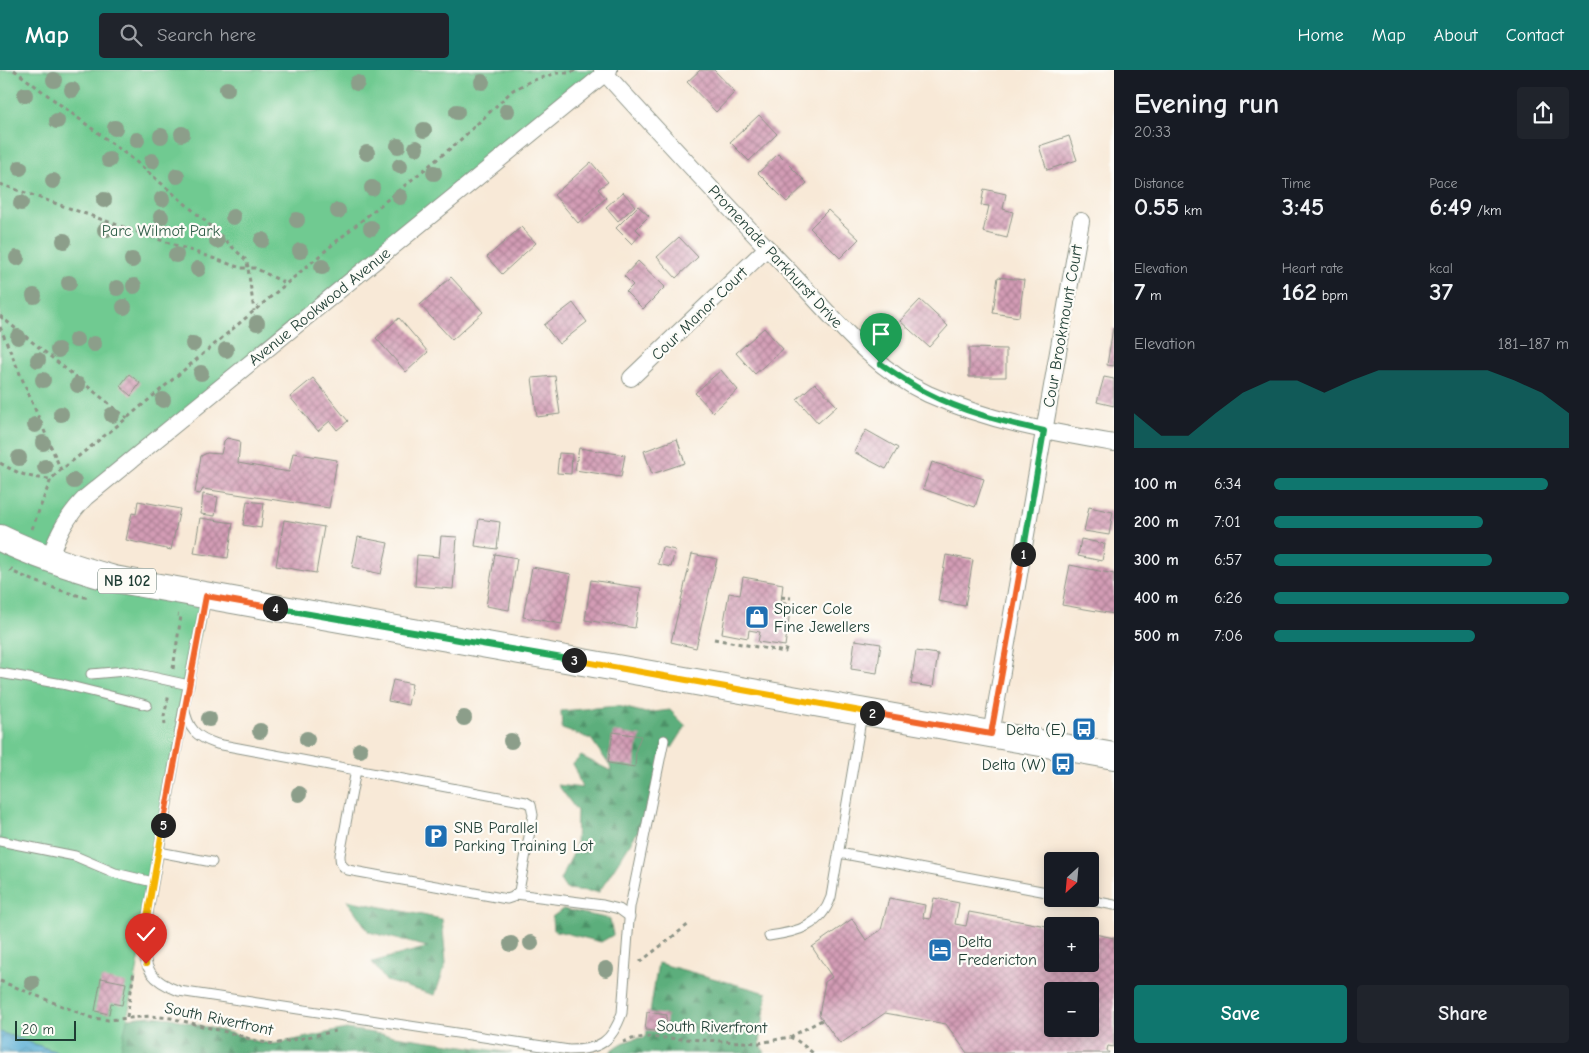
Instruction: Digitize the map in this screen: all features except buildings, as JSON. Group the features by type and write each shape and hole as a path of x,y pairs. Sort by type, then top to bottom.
{"main road":[{"name":"NB 102","path":"0,538 49,560 114,579 1114,756"}],"street":[{"name":"Promenade Parkhurst Drive","path":"606,71 767,248 862,348 881,364 927,393 973,412 1008,423 1044,431 1114,443"},
{"name":"Avenue Rookwood Avenue","path":"49,560 60,530 72,511 86,497 606,71"},
{"name":"Cour Brookmount Court","path":"991,734 1081,221"},
{"name":"Cour Manor Court","path":"631,378 767,248"}],"lane":[{"path":"206,596 184,707 143,941 146,964 150,973 159,982 179,991 569,1050 585,1050 599,1046 611,1036 617,1027 622,1013 630,907 664,740"},
{"path":"91,674 125,671 189,685"},
{"path":"0,673 70,686 147,705"},
{"path":"184,707 186,720 193,731 204,740 210,742 526,802 531,805 533,815 519,891 507,899 348,870 342,867 340,855 356,770"},
{"path":"769,936 789,933 806,926 819,918 827,908 839,853 862,711"},
{"path":"0,841 75,856 115,873 153,882"},
{"path":"159,852 212,862"},
{"path":"839,853 1044,891"},
{"path":"516,894 603,905 619,910 630,917"},
{"path":"1099,902 1114,905"}],"path":[{"path":"14,70 134,160 203,219 247,261 254,311"},
{"path":"36,522 52,479 61,470 127,418 457,143 514,90 531,81 557,73 571,73 575,70"},
{"path":"0,184 241,268 255,268 287,284"},
{"path":"0,316 127,418"},
{"path":"0,327 61,470"},
{"path":"0,463 14,471 34,478 52,479"},
{"path":"781,597 791,598"},
{"path":"714,639 785,652 787,646"},
{"path":"625,976 646,956 689,924"},
{"name":"South Riverfront","path":"0,981 92,1018 108,1020 150,1016 171,1018 255,1041 274,1044 337,1030"},
{"path":"789,1037 822,1020"},
{"name":"South Riverfront","path":"620,1044 632,1038 646,1037 760,1043 789,1037 796,1039 814,1053"}],"green space":[{"name":"Parc Wilmot Park","path":"0,70 602,70 86,497 53,548 207,596 143,941 120,1053 60,1053 0,1032"},
{"path":"618,706 646,713 670,710 686,726 672,748 664,741 649,814 599,892 566,889 560,880 576,848 577,811 558,785 582,788 573,764 581,756 611,771 610,766 591,739 562,729 561,711"},
{"path":"347,900 442,919 446,963 435,995 386,981 372,962 428,947 369,932"},
{"path":"563,909 610,919 613,935 601,942 553,930 552,917"},
{"path":"658,963 767,993 760,1043 765,1053 609,1053 626,1042 646,1037"},
{"path":"0,981 108,1020 150,1016 171,1018 255,1041 274,1044 346,1029 512,1053 60,1053 0,1032"}],"water":[{"path":"0,1032 60,1053 0,1053"}],"place":[{"name":"Spicer Cole Fine Jewellers","path":"757,617"},
{"name":"Delta (E)","path":"1084,729"},
{"name":"Delta (W)","path":"1063,764"},
{"name":"SNB Parallel Parking Training Lot","path":"436,836"},
{"name":"Delta Fredericton","path":"940,950"}],"route":[{"path":"146,964 143,953 143,941 184,707 206,596 991,734 1044,431 1008,423 973,412 927,393 881,364"}]}
